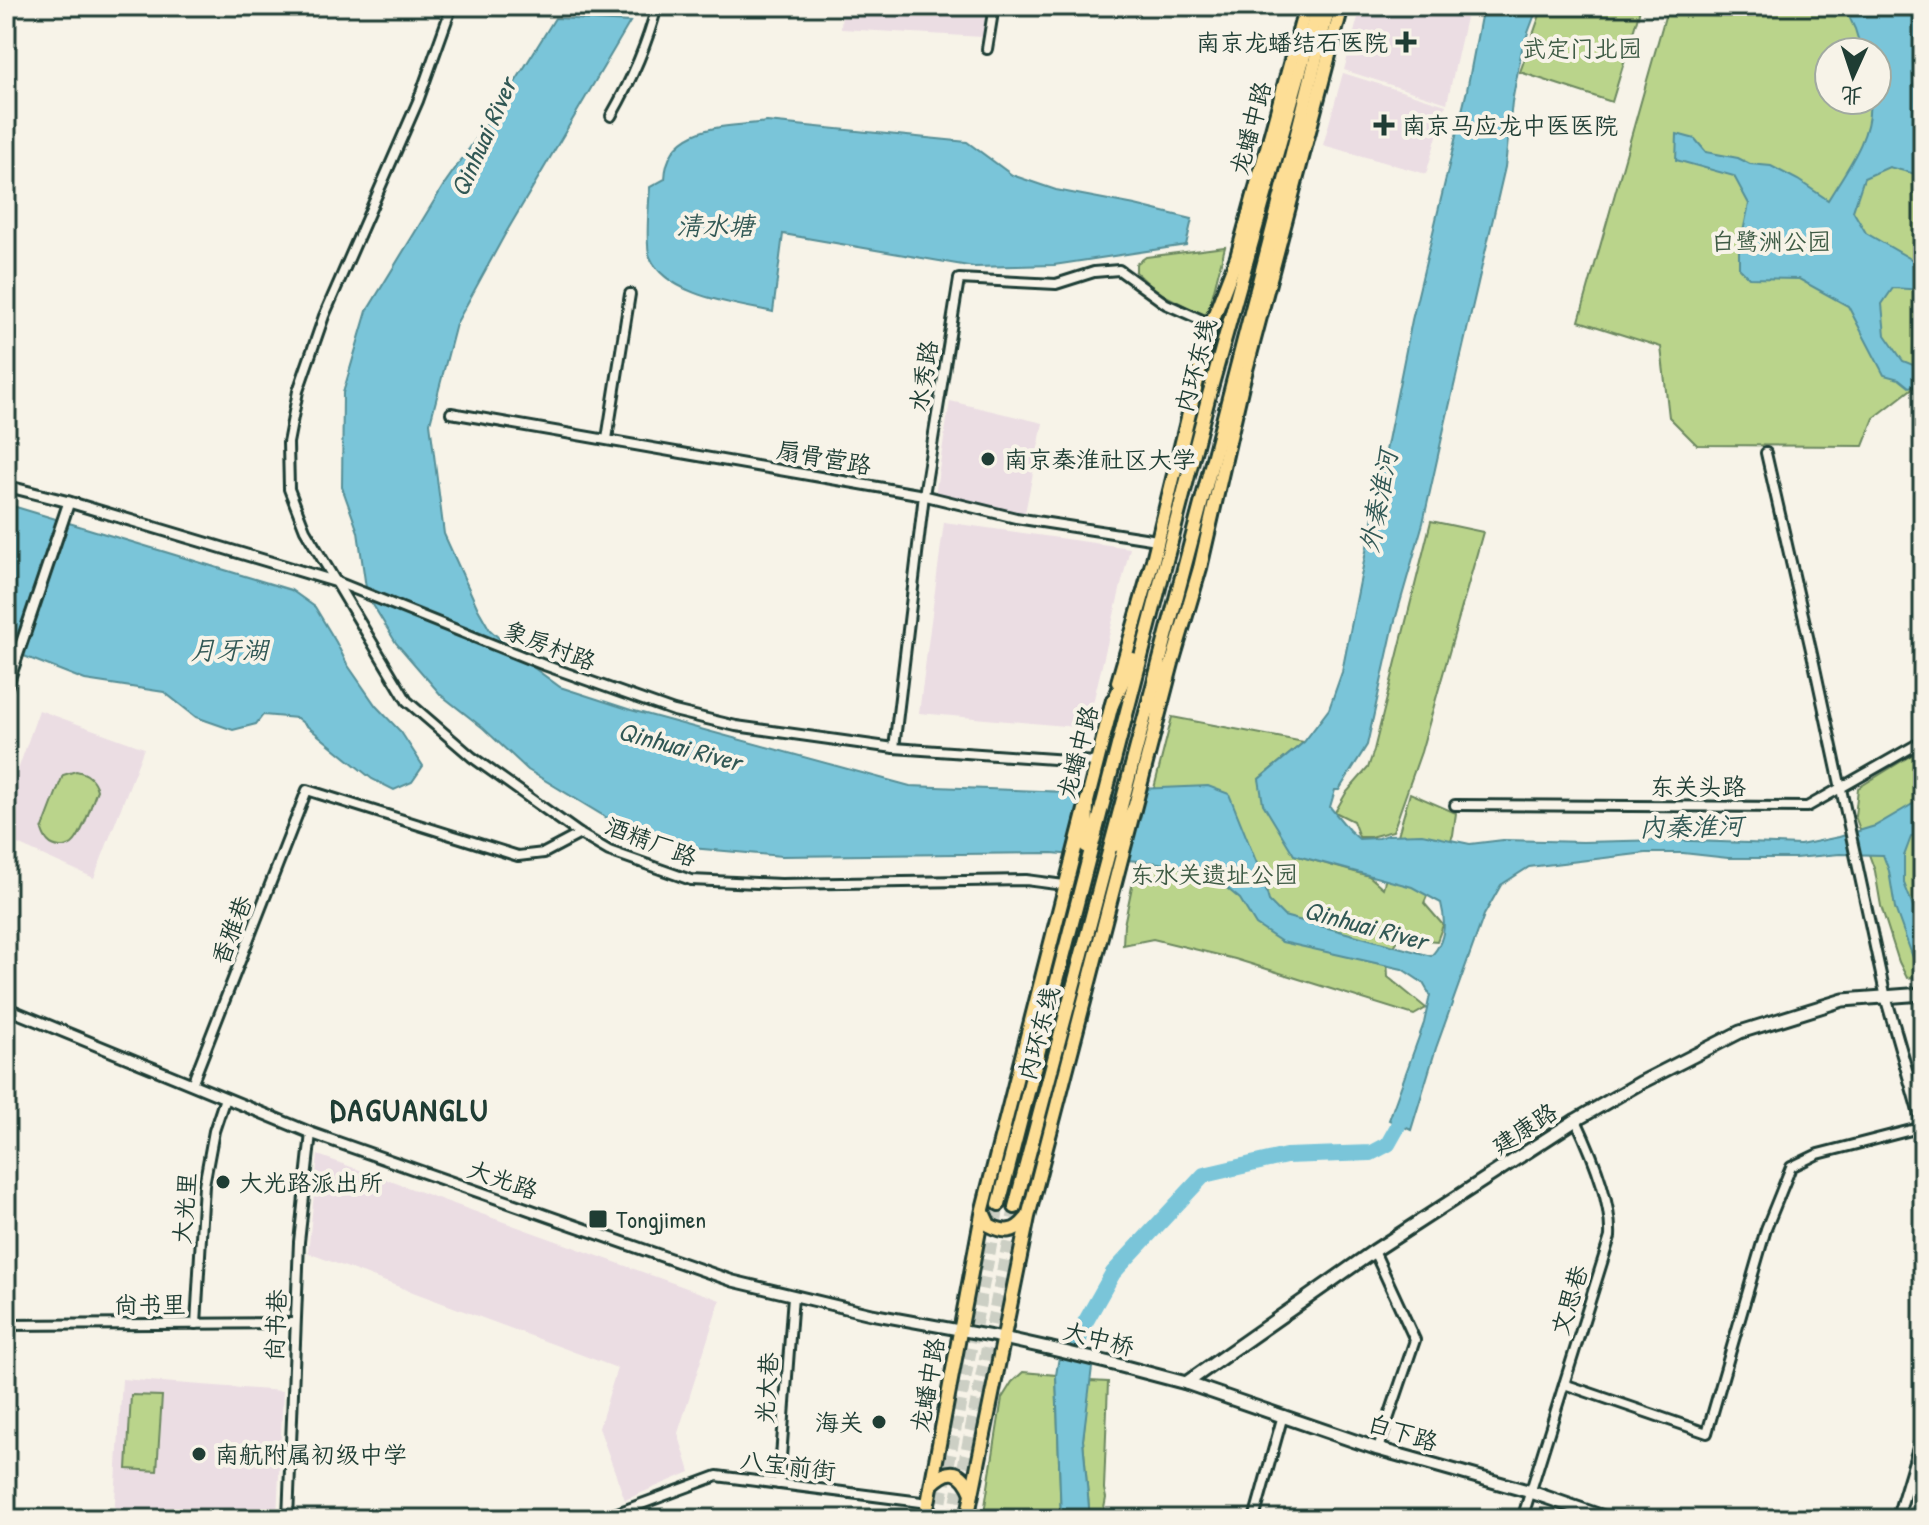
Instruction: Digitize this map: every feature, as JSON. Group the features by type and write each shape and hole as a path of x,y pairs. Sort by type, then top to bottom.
{"main road":[{"name":"龙蟠中路","path":"925,1519 983,1209 1064,885 1153,560 1211,324 1237,257 1306,6"},
{"name":"内环东线","path":"999,1204 1194,452 1318,6"},
{"name":"内环东线","path":"1015,1207 1165,633 1213,462 1329,6"},
{"path":"967,1519 1028,1217 1157,719 1200,568 1242,385 1342,6"},
{"path":"1111,707 1147,631"},
{"path":"1157,719 1165,633"},
{"path":"1086,869 1087,800"},
{"path":"1103,869 1134,808"},
{"name":"建康路","path":"1186,1383 1374,1251 1576,1120 1640,1083 1740,1032 1843,1000 1923,994"},
{"path":"983,1209 989,1225 1005,1231 1015,1230 1028,1217"},
{"name":"大中桥","path":"1003,1338 1186,1383"},
{"name":"白下路","path":"1186,1383 1378,1449 1531,1492 1609,1519"},
{"path":"932,1484 940,1476 957,1473 967,1481 972,1493"}],"street":[{"name":"酒精厂路","path":"452,6 418,101 324,316 298,391 288,443 289,489 305,530 407,701 472,757 580,834 609,851 691,880 781,884 1026,880 1064,885"},
{"path":"611,116 650,34 657,6"},
{"path":"987,49 994,6"},
{"name":"水秀路","path":"894,748 924,495 959,279 1056,284 1094,272 1119,270 1166,304 1211,324"},
{"path":"607,439 630,294"},
{"name":"扇骨营路","path":"451,413 924,495 1016,518 1157,540"},
{"path":"1564,1384 1707,1433 1766,1229 1791,1167 1818,1154 1923,1127 1892,1024 1766,453"},
{"name":"象房村路","path":"6,486 337,582 544,665 690,715 736,726 894,748 1096,762"},
{"path":"6,689 69,502"},
{"name":"东关头路","path":"1455,805 1807,807 1923,741"},
{"name":"香雅巷","path":"192,1084 307,790 518,856 544,853 580,834"},
{"name":"大光路","path":"6,1008 311,1133 733,1281 871,1314 1003,1338"},
{"name":"大光里","path":"196,1324 204,1185 214,1131 225,1098"},
{"name":"文思巷","path":"1522,1519 1610,1237 1609,1211 1576,1120"},
{"name":"尚书巷","path":"288,1519 299,1242 311,1133"},
{"path":"1374,1251 1415,1340 1378,1449"},
{"name":"光大巷","path":"779,1484 793,1296"},
{"name":"尚书里","path":"6,1325 295,1323"},
{"path":"1254,1519 1283,1415"},
{"path":"1897,1519 1923,1433"},
{"name":"八宝前街","path":"601,1519 717,1476 929,1503"}],"shaded area":[{"path":"842,6 986,6 983,37 841,29"},
{"name":"南京龙蟠结石医院","path":"1361,6 1445,6 1467,13 1447,103 1344,70"},
{"name":"南京马应龙中医医院","path":"1343,73 1446,105 1426,174 1323,145"},
{"name":"南京秦淮社区大学","path":"950,401 1043,423 1025,513 935,495"},
{"path":"944,522 1130,548 1087,728 919,713"},
{"path":"39,710 144,748 94,878 6,839 6,804"},
{"path":"318,1155 720,1300 678,1433 690,1472 625,1500 599,1428 617,1368 308,1253"},
{"name":"南航附属初级中学","path":"122,1379 283,1391 277,1517 114,1519"}],"green space":[{"name":"武定门北园","path":"1543,6 1641,6 1612,102 1520,72"},
{"name":"白鹭洲公园","path":"1668,6 1923,6 1923,380 1874,418 1863,446 1697,445 1669,417 1661,347 1579,321"},
{"path":"1225,247 1207,317 1156,291 1136,272 1136,264 1146,257"},
{"path":"1431,521 1483,532 1421,752 1393,831 1359,837 1353,821 1335,812 1346,793 1368,768 1374,750"},
{"name":"东水关遗址公园","path":"1172,717 1304,742 1259,779 1294,855 1369,876 1383,888 1410,793 1456,813 1453,835 1424,903 1443,925 1437,941 1399,938 1387,959 1388,977 1426,1008 1414,1015 1235,959 1153,939 1123,945 1124,925 1145,824"},
{"path":"1923,748 1923,976 1907,978 1881,906 1875,871 1855,816 1858,788"},
{"path":"76,771 90,777 97,790 76,840 68,846 56,846 48,842 42,830 63,775"},
{"path":"1023,1372 1056,1375 1061,1519 983,1519 1002,1398"},
{"path":"1089,1381 1108,1382 1106,1498 1102,1519 1090,1519 1083,1440"},
{"path":"131,1395 162,1396 157,1471 127,1469"}],"water":[{"path":"1483,6 1538,6 1522,49 1505,167 1423,523 1394,624 1367,745 1339,790 1335,790 1330,807 1359,839 1422,834 1470,844 1503,840 1665,840 1800,845 1875,826 1923,798 1923,827 1911,837 1904,856 1904,883 1923,932 1923,985 1895,908 1883,855 1728,858 1646,853 1529,867 1501,885 1484,915 1436,1048 1411,1130 1389,1120 1424,1023 1430,995 1423,983 1402,969 1282,942 1256,925 1240,899 1211,875 1159,863 1052,853 782,856 691,848 609,819 528,770 483,728 441,695 396,643 367,595 358,532 342,487 343,393 367,311 445,183 509,92 555,18 630,22 456,324 430,423 444,534 490,630 560,687 631,710 910,786 1068,792 1208,786 1229,794 1269,901 1284,916 1431,956 1440,944 1444,931 1441,903 1412,887 1294,855 1263,804 1259,779 1304,742 1329,709 1342,672 1412,320 1467,90"},
{"path":"1844,6 1923,6 1923,176 1889,167 1864,178 1853,211 1866,233 1923,266 1923,290 1893,288 1882,304 1885,335 1903,361 1923,369 1923,383 1909,387 1899,379 1884,375 1848,306 1799,279 1749,278 1739,268 1739,250 1749,204 1734,176 1676,160 1677,134 1695,139 1706,152 1738,158 1750,164 1771,166 1828,200 1863,140 1869,116 1893,116 1893,36 1857,36"},
{"name":"清水塘","path":"767,122 967,142 1012,175 1056,190 1192,219 1186,245 1054,265 974,267 783,234 773,312 704,296 671,281 658,270 650,257 650,187 665,179 668,161 687,138 717,128"},
{"name":"月牙湖","path":"6,504 291,590 315,607 347,664 376,706 401,732 423,766 412,782 394,790 372,779 297,718 263,715 256,724 233,730 196,717 164,692 85,680 6,649"},
{"path":"1060,1351 1093,1359 1083,1440 1090,1519 1061,1519 1056,1375"}],"waterway":[{"path":"1072,1371 1082,1328 1113,1273 1204,1175 1286,1156 1371,1153 1388,1144 1404,1105"}],"tunnel":[{"path":"938,1519 999,1204"},
{"path":"953,1519 1015,1207"}],"place":[{"name":"南京龙蟠结石医院","path":"1406,42"},
{"name":"南京马应龙中医医院","path":"1384,125"},
{"name":"南京秦淮社区大学","path":"988,459"},
{"name":"大光路派出所","path":"223,1182"},
{"name":"Tongjimen","path":"598,1219"},
{"name":"海关","path":"879,1422"},
{"name":"南航附属初级中学","path":"199,1454"}],"district":[{"name":"DAGUANGLU","path":"410,1109"}],"water label":[{"name":"Qinhuai River","path":"483,137"},
{"name":"外秦淮河","path":"1378,501"},
{"name":"Qinhuai River","path":"680,746"},
{"name":"内秦淮河","path":"1691,826"},
{"name":"Qinhuai River","path":"1366,925"}]}
